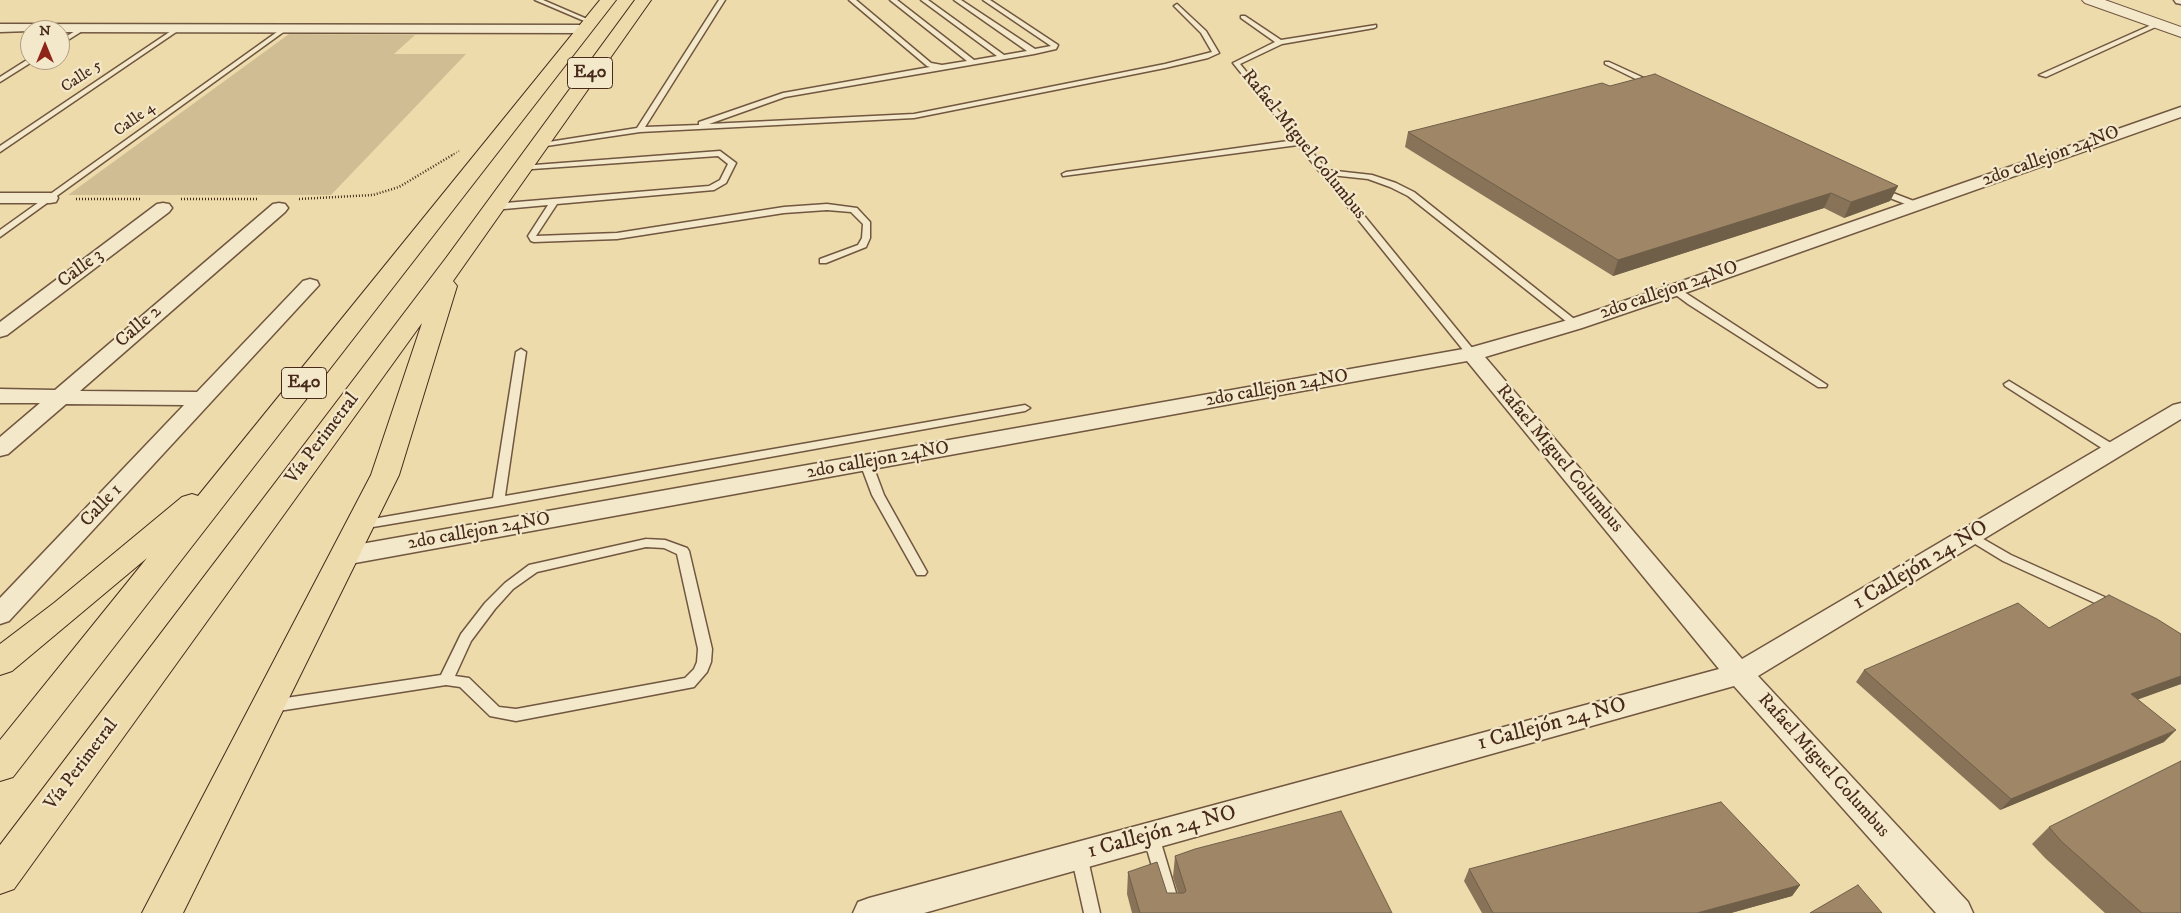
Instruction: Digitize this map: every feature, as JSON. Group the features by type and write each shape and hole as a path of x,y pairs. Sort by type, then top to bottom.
{"highway":[{"name":"E40","path":"0,766 608,0"},
{"name":"Vía Perimetral","path":"0,876 454,263 536,146 643,0"},
{"path":"162,913 385,475 454,263"},
{"path":"0,662 237,467"}],"street":[{"path":"2090,0 2125,6 2181,24"},
{"path":"2125,6 2158,24 2181,32"},
{"path":"0,28 588,25"},
{"name":"2do callejon 24NO","path":"344,556 1472,354 1575,324 1675,290 2181,112"},
{"path":"0,198 50,198"},
{"name":"Calle 3","path":"0,331 163,202"},
{"name":"Calle 2","path":"0,449 279,208"},
{"name":"Calle 1","path":"0,614 310,285"},
{"name":"Rafael Miguel Columbus","path":"1472,354 1739,674 1957,913"},
{"path":"0,396 203,399"},
{"name":"1 Callejón 24 NO","path":"869,913 1739,674 2181,410"}],"lane":[{"path":"538,0 588,25"},
{"path":"640,130 722,0"},
{"path":"852,0 929,65 945,67"},
{"path":"893,0 974,62"},
{"path":"924,0 1003,57"},
{"path":"957,0 1034,52"},
{"path":"536,146 640,130 704,124 782,94 1054,48 1055,45 986,0"},
{"path":"640,130 914,116 1156,68 1216,53 1204,32 1177,6"},
{"path":"1243,17 1280,42 1374,26"},
{"path":"2043,75 2158,24"},
{"path":"70,37 84,28"},
{"name":"Calle 5","path":"0,150 179,28"},
{"name":"Calle 4","path":"0,234 286,28"},
{"name":"Rafael Miguel Columbus","path":"1280,42 1236,63 1472,354"},
{"path":"1608,63 1662,88"},
{"path":"0,80 20,68"},
{"path":"1066,174 1301,142"},
{"path":"493,207 710,188 723,181 732,163 720,153 521,168"},
{"path":"1324,172 1369,177 1393,185 1411,194 1575,324"},
{"path":"1870,186 1916,205"},
{"path":"553,203 532,236 534,239 617,236 784,210 826,206 854,210 867,224 866,238 862,247 822,261"},
{"path":"1675,290 1822,385"},
{"path":"498,502 521,352"},
{"path":"2009,384 2114,451"},
{"path":"360,525 1025,408"},
{"path":"866,463 878,495 921,572"},
{"path":"1971,536 2008,558 2126,612"},
{"path":"268,706 446,680 464,682 495,712 516,715 689,683 700,672 704,662 705,648 683,551 665,544 646,543 533,568 509,586 490,606 466,638 446,680"},
{"path":"1151,836 1174,913"},
{"path":"1079,855 1092,913"}],"path":[{"path":"298,199 373,195 399,187 459,151"},
{"path":"50,198 163,202 258,199"}],"shaded area":[{"path":"289,34 415,35 394,54 466,54 331,195 68,195"}],"building":[{"path":"1655,74 1898,186 1851,202 1831,193 1618,260 1408,132 1602,83 1610,86"},
{"path":"2109,595 2157,619 2181,634 2181,676 2131,694 2176,730 2011,799 1864,670 2018,603 2049,628"},
{"path":"2181,761 2181,913 2142,913 2061,841 2049,827"},
{"path":"1721,802 1800,885 1697,913 1493,913 1469,869"},
{"path":"1341,811 1392,913 1140,913 1128,872 1157,862 1167,893 1184,893 1186,891 1175,856 1195,849"},
{"path":"1858,885 1882,913 1810,913"}]}
